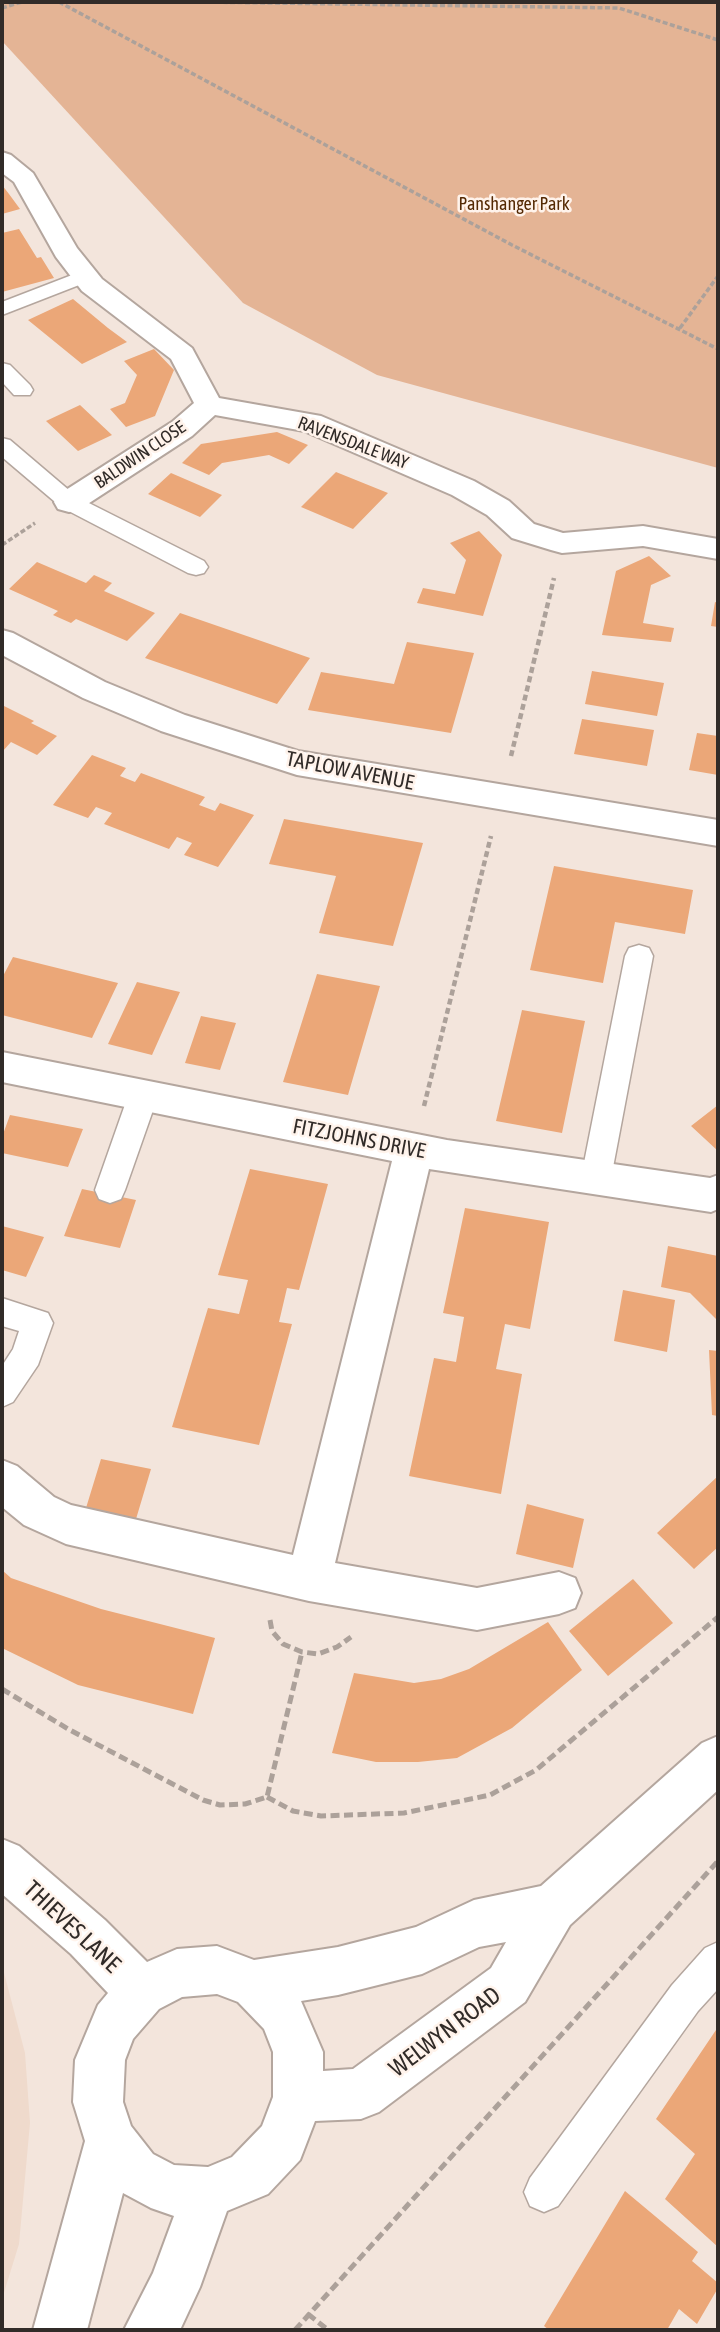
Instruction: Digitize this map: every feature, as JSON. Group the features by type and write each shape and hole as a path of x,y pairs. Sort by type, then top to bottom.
{"street":[{"path":"2,160 24,178 65,251 92,285 182,354 204,390 209,405"},
{"name":"BALDWIN CLOSE","path":"69,502 182,429 209,405"},
{"name":"RAVENSDALE WAY","path":"209,405 312,423 463,488 498,508 523,531 562,543 643,536 718,549"},
{"name":"TAPLOW AVENUE","path":"2,641 94,690 173,723 297,763 718,833"},
{"name":"FITZJOHNS DRIVE","path":"4,1073 143,1096 414,1150 710,1195 718,1192"},
{"path":"309,1580 414,1150"},
{"path":"2,1480 39,1511 66,1524 309,1580 477,1609 559,1593"},
{"name":"WELWYN ROAD","path":"298,2097 361,2094 508,1985 553,1908 718,1759"},
{"name":"THIEVES LANE","path":"2,1863 88,1937 142,1992"},
{"path":"254,1984 338,1971 422,1950 474,1924 553,1908"},
{"path":"216,1970 254,1984 281,2012 298,2052 298,2097 282,2142 250,2176 208,2193 169,2190 135,2172 111,2141 98,2102 100,2060 115,2022 142,1992 177,1973 216,1970"},
{"path":"60,2330 111,2141"},
{"path":"151,2330 174,2287 208,2193"}],"lane":[{"path":"2,309 85,276"},
{"path":"2,370 22,390"},
{"path":"2,445 69,502 196,567"},
{"path":"596,1178 639,957"},
{"path":"110,1190 143,1096"},
{"path":"2,1312 37,1323 27,1355 2,1392"},
{"path":"544,2192 685,1998 718,1961"}],"path":[{"path":"2,8 22,2"},
{"path":"59,2 512,245 718,349"},
{"path":"200,2 620,8 718,40"},
{"path":"680,328 718,276"},
{"path":"414,1150 562,543"},
{"path":"2,1689 68,1729 204,1800 220,1805 245,1804 267,1797 293,1811 321,1816 404,1813 490,1795 536,1770 718,1617"},
{"path":"267,1797 302,1652"},
{"path":"295,2330 718,1861"},
{"path":"308,2314 328,2330"}],"shaded area":[{"path":"2,1965 25,2053 30,2123 19,2244 2,2299"}],"green space":[{"name":"Panshanger Park","path":"2,2 718,2 718,468 377,375 243,303 2,41"}],"building":[{"path":"2,185 9,194 20,209 2,214"},
{"path":"19,229 37,258 41,257 54,278 2,292 2,233"},
{"path":"73,299 127,342 82,364 28,320"},
{"path":"154,349 174,370 155,416 126,427 110,409 125,403 137,375 124,361"},
{"path":"80,405 112,435 78,451 46,421"},
{"path":"277,432 308,445 289,464 269,455 222,463 209,475 182,463 201,444"},
{"path":"336,472 388,493 353,529 301,507"},
{"path":"171,473 222,495 200,517 148,494"},
{"path":"479,531 502,555 483,616 417,603 423,588 455,594 466,560 450,543"},
{"path":"649,556 671,576 651,585 643,623 674,628 671,642 602,635 616,571"},
{"path":"37,562 86,583 94,575 112,583 104,591 155,613 127,641 76,619 71,623 53,615 58,611 9,589"},
{"path":"715,602 718,603 718,627 711,626"},
{"path":"180,613 310,658 277,704 145,658"},
{"path":"407,642 474,653 451,733 308,710 321,672 394,684"},
{"path":"592,671 664,683 657,716 585,704"},
{"path":"2,705 57,736 37,755 11,742 2,752"},
{"path":"582,719 654,730 647,766 574,754"},
{"path":"697,733 718,736 718,775 689,770"},
{"path":"92,755 126,768 120,776 135,782 141,773 205,797 199,805 215,811 220,803 254,815 218,867 184,855 192,843 177,837 169,849 104,824 112,813 96,807 88,818 53,805"},
{"path":"284,819 423,843 393,946 319,933 336,876 269,864"},
{"path":"554,866 693,890 685,934 615,922 603,983 530,970"},
{"path":"13,957 118,983 92,1038 2,1015 2,978"},
{"path":"317,974 380,986 348,1095 283,1082"},
{"path":"137,982 180,992 152,1055 108,1044"},
{"path":"522,1010 585,1021 562,1133 496,1121"},
{"path":"201,1016 236,1023 220,1070 185,1063"},
{"path":"718,1105 718,1151 691,1126"},
{"path":"10,1115 83,1129 68,1167 2,1153 2,1137"},
{"path":"250,1169 328,1184 299,1290 287,1288 279,1322 292,1324 259,1445 172,1427 208,1308 239,1314 248,1280 218,1275"},
{"path":"82,1189 136,1200 120,1248 64,1236"},
{"path":"465,1208 549,1222 530,1329 505,1324 496,1369 522,1374 501,1494 409,1476 434,1358 456,1362 464,1317 443,1313"},
{"path":"2,1226 44,1237 26,1277 2,1270"},
{"path":"668,1246 718,1256 718,1321 690,1293 661,1287"},
{"path":"623,1290 675,1300 667,1352 614,1341"},
{"path":"709,1350 718,1351 718,1416 712,1415"},
{"path":"101,1459 151,1469 136,1519 86,1508"},
{"path":"718,1476 718,1547 694,1569 657,1533"},
{"path":"527,1504 584,1519 573,1568 516,1554"},
{"path":"2,1570 11,1578 101,1609 215,1638 193,1714 78,1685 2,1648"},
{"path":"633,1579 673,1623 608,1676 569,1631"},
{"path":"548,1622 582,1670 512,1728 457,1758 376,1762 332,1753 354,1673 414,1683 441,1679 469,1669"},
{"path":"716,2030 718,2247 665,2199 695,2154 656,2119"},
{"path":"625,2191 698,2252 692,2261 718,2283 718,2288 697,2324 679,2309 667,2330 549,2330 544,2326"}]}
